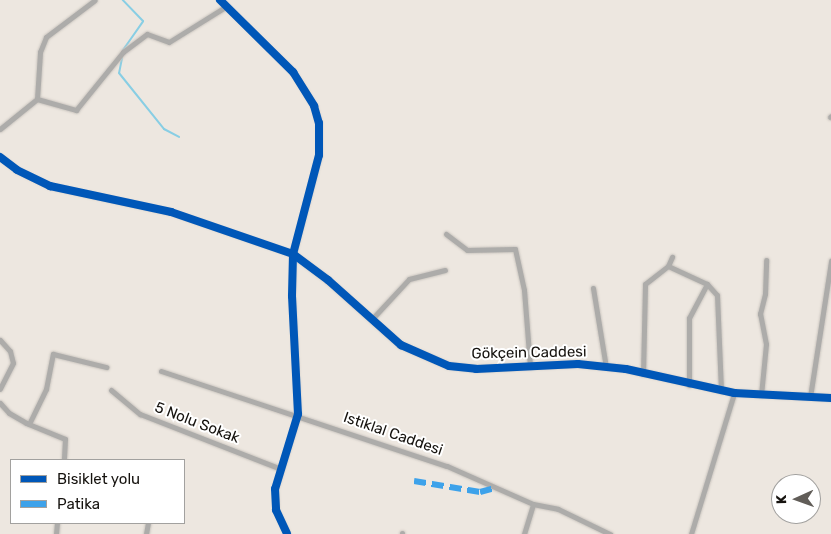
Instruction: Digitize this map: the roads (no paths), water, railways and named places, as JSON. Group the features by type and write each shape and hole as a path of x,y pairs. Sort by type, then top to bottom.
{"street":[{"path":"0,129 36,99 40,52 46,37 95,0"},
{"path":"220,0 273,50 293,72 314,106 320,155 293,254 292,296 298,414 281,469 274,500 287,534"},
{"path":"36,99 76,110 123,52 147,34 169,42 226,7"},
{"path":"0,157 17,170 50,186 171,212 293,254"},
{"path":"446,234 467,250 515,249 524,290 530,367"},
{"name":"Gökçein Caddesi","path":"293,254 401,345 449,366 476,370 578,364 606,366 734,393 831,398"},
{"path":"643,374 645,284 668,266 672,257"},
{"path":"761,394 766,344 760,314 765,294 766,260"},
{"path":"810,397 831,261"},
{"path":"668,266 707,284 713,290 718,302 720,391"},
{"path":"372,319 409,279 444,270"},
{"path":"689,385 689,318 707,284"},
{"path":"593,288 606,366"},
{"path":"0,340 10,351 13,364 0,389"},
{"path":"29,424 46,389 53,354 106,367"},
{"name":"Istiklal Caddesi","path":"161,371 298,414 447,466 533,504 558,509 610,534"},
{"name":"5 Nolu Sokak","path":"110,390 140,414 281,469"},
{"path":"691,534 734,393"},
{"path":"0,403 9,413 29,424 65,439 64,459"},
{"path":"524,534 533,504"}],"waterway":[{"path":"123,0 143,21 123,50"},
{"path":"122,58 119,73 164,129 179,137"}]}
